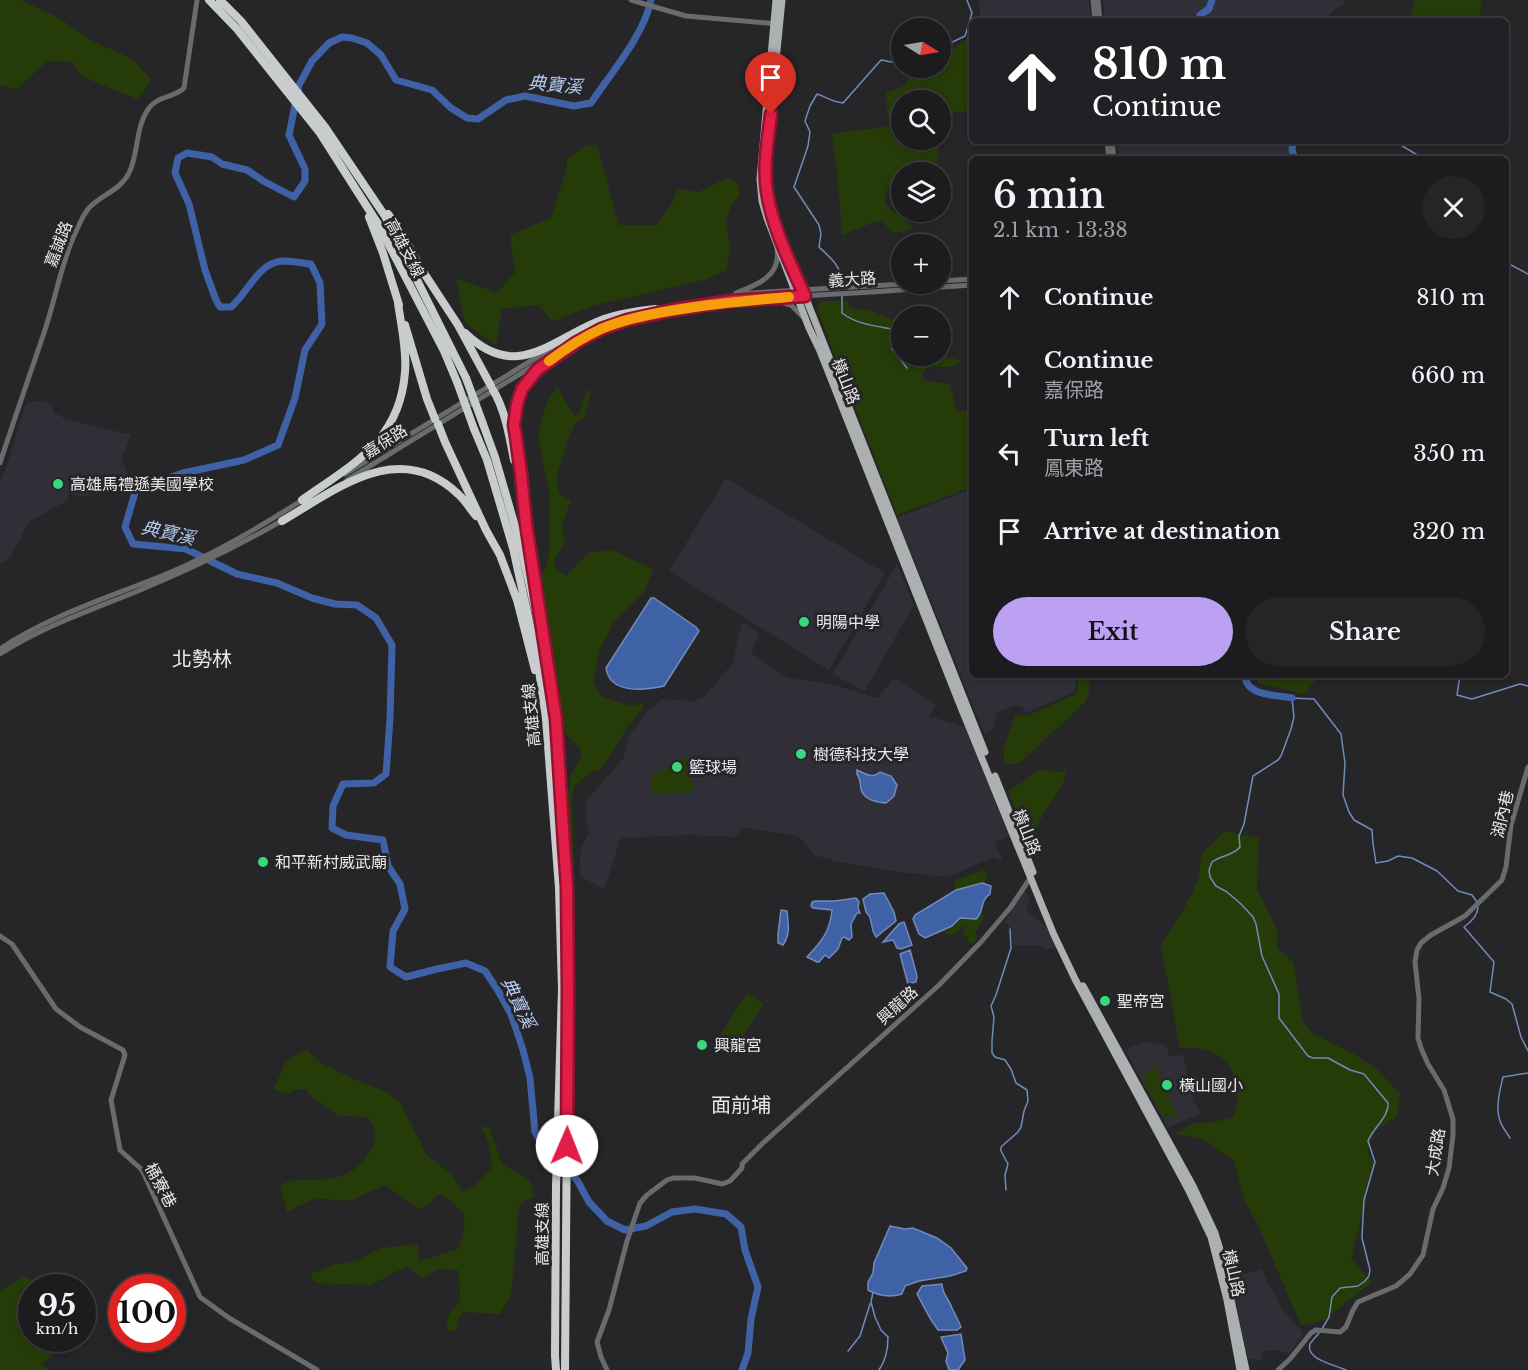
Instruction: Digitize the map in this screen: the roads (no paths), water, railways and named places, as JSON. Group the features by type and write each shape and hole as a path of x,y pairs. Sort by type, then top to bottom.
{"highway":[{"name":"高雄支線","path":"209,0 237,29 346,158 385,216 466,378 495,457 521,547 549,674 556,719 567,887 565,1370"},
{"name":"高雄支線","path":"220,0 241,21 323,130 389,245 444,351 457,382 486,460 513,548 537,657 545,706 559,888 562,989 556,1187 556,1370"},
{"path":"346,158 397,225 420,267 458,325 498,399 525,514"},
{"path":"362,199 383,253 427,399 486,530 500,555 517,600 545,706"},
{"path":"302,500 362,458 373,448 390,424 400,400 406,371 398,303"},
{"path":"458,325 485,349 502,355 521,356 535,353 604,319 624,313 655,309"},
{"path":"549,674 514,425 517,404 522,389 537,370 577,342 601,329"},
{"path":"282,521 358,478 397,468 420,472 454,490 486,530"}],"main road":[{"path":"776,0 777,24"},
{"path":"782,0 777,24 768,113 765,171 770,207 800,293"},
{"path":"766,137 760,178 762,201 774,237 800,293"},
{"name":"橫山路","path":"800,293 809,328 960,705 1032,874 1079,977 1193,1186 1215,1233 1246,1370"},
{"name":"橫山路","path":"800,293 1032,874 1054,935 1207,1228 1217,1260 1240,1370"}],"street":[{"name":"嘉誠路","path":"0,463 44,332 63,265 79,224 88,208 124,181 130,171 138,135 149,108 159,99 180,92 184,88 197,0"},
{"path":"631,0 686,16 777,24"},
{"path":"1095,0 1095,18"},
{"path":"1095,0 1099,18"},
{"path":"727,296 761,282 772,273 778,257 774,237"},
{"path":"951,280 969,279"},
{"name":"義大路","path":"800,293 891,285"},
{"name":"義大路","path":"800,293 969,285"},
{"name":"嘉保路","path":"492,388 554,347 590,328 615,319 727,296 800,293"},
{"name":"嘉保路","path":"221,551 302,500 492,388 559,349 601,329 655,313 800,293"},
{"path":"761,299 792,305 802,315 809,328"},
{"name":"嘉保路","path":"0,654 35,633 135,592 282,521 436,422"},
{"name":"嘉保路","path":"0,649 35,628 195,564"},
{"name":"湖內巷","path":"1506,867 1511,825 1528,767"},
{"name":"大成路","path":"1278,1370 1311,1333 1316,1330 1341,1332 1346,1327 1358,1302 1396,1286 1410,1274 1423,1255 1433,1209 1449,1168 1453,1119 1444,1090 1420,1048 1419,999 1415,962 1421,943 1465,916 1502,880 1506,867"},
{"name":"興龍路","path":"607,1370 597,1342 609,1310 633,1221 642,1199 667,1180 694,1178 722,1184 730,1181 740,1171 742,1164 763,1143 945,979 1010,908 1032,874"},
{"name":"桶寮巷","path":"0,936 12,944 56,1009 80,1027 123,1050 125,1055 111,1100 120,1150 144,1174 200,1298 317,1370"}],"water":[{"path":"651,598 699,631 664,686 647,689 621,687 609,677 606,668"},
{"path":"857,770 869,775 880,772 891,776 897,785 894,796 886,803 868,798 861,789"},
{"path":"982,883 991,886 990,894 985,899 976,919 960,918 952,926 925,938 919,934 913,919 915,915 956,890"},
{"path":"884,893 896,921 876,937 863,899 870,894"},
{"path":"856,898 859,902 860,913 857,913 851,924 852,937 849,940 842,938 838,949 829,958 825,955 817,962 807,957 824,936 832,910 813,908 812,902"},
{"path":"781,910 787,911 788,925 787,937 783,945 778,943"},
{"path":"904,922 912,945 901,949 897,948 893,940 883,942 899,924"},
{"path":"910,950 917,976 916,982 908,984 900,954"},
{"path":"890,1226 913,1228 937,1238 951,1248 967,1268 966,1271 919,1281 905,1286 902,1294 893,1296 884,1296 868,1290 874,1263"},
{"path":"942,1284 944,1294 961,1327 957,1330 938,1330 917,1294 922,1286"},
{"path":"961,1334 965,1360 958,1370 949,1370 946,1361 948,1353 941,1337"}],"waterway":[{"name":"典寶溪","path":"550,1156 535,1132 530,1078 523,1050 511,1014 497,989 485,971 466,963 406,977 390,967 393,931 405,909 400,884 388,866 383,840 346,835 332,828 333,806 343,784 374,783 386,774 392,645 376,618 357,605 335,604 312,598 277,583 237,574 186,549 133,544 125,527 136,489 183,473 244,460 278,445 295,398 305,350 322,324 320,283 311,264 285,261 274,263 260,273 231,307 220,307 205,270 189,204 175,173 178,158 187,153 212,157 222,164 247,170 294,197 305,181 305,169 289,135 299,85 312,61 329,43 342,37 367,43 381,55 396,80 432,90 451,108 467,118 478,119 506,100 525,96 574,106 591,103 634,40 651,0"},
{"path":"967,0 972,13 970,18"},
{"path":"1200,18 1200,15 1209,9 1212,0"},
{"path":"951,43 965,36 969,23"},
{"path":"842,285 838,268 819,247 821,234 819,225 794,187 808,146 810,132 805,121 817,94 843,103 881,60 891,62"},
{"path":"1293,144 1294,156"},
{"path":"1399,144 1419,156"},
{"path":"1509,265 1528,274"},
{"path":"842,296 842,313 847,317 866,324 892,329 892,349 907,368"},
{"path":"1245,678 1250,687 1256,691 1292,698"},
{"path":"1460,678 1457,695 1472,699 1520,684 1528,686"},
{"path":"1322,1329 1329,1317 1332,1297 1340,1288 1358,1286 1369,1276 1370,1270 1362,1238 1363,1216 1364,1200 1375,1162 1368,1141 1386,1113 1388,1103 1364,1074 1350,1070 1328,1058 1308,1056 1279,1018 1279,994 1262,956 1253,917 1227,892 1216,886 1210,877 1209,870 1212,862 1240,847 1239,836 1244,824 1253,776 1281,756 1294,717 1292,698 1314,699 1341,734 1345,763 1343,795 1354,820 1372,830 1376,863 1398,856 1412,858 1437,871 1458,891 1472,895 1477,902"},
{"path":"1478,907 1472,921 1464,927 1494,962 1490,992 1512,1004 1521,1037 1528,1051"},
{"path":"1006,1190 1005,1175 1008,1164 1001,1147 1021,1127 1028,1101 1027,1090 1016,1083 1005,1060 995,1057 992,1053 994,1017 991,1006 1011,948 1010,929"},
{"path":"1510,1138 1501,1123 1498,1110 1503,1077 1528,1073"},
{"name":"典寶溪","path":"574,1177 589,1202 607,1221 625,1230 646,1226 672,1212 695,1209 726,1214 741,1227 745,1250 758,1287 751,1319 748,1353 742,1370"},
{"path":"873,1292 871,1302 875,1317 881,1330 888,1337 886,1354 879,1370"},
{"path":"848,1351 860,1336 870,1304"},
{"path":"1319,1333 1310,1344 1312,1354 1322,1361 1346,1370"}],"place":[{"name":"高雄馬禮遜美國學校","path":"58,484"},
{"name":"明陽中學","path":"804,622"},
{"name":"樹德科技大學","path":"801,754"},
{"name":"籃球場","path":"677,767"},
{"name":"和平新村威武廟","path":"263,862"},
{"name":"聖帝宮","path":"1105,1001"},
{"name":"興龍宮","path":"702,1045"},
{"name":"橫山國小","path":"1167,1085"}],"district":[{"name":"北勢林","path":"202,659"},
{"name":"面前埔","path":"741,1105"}]}
